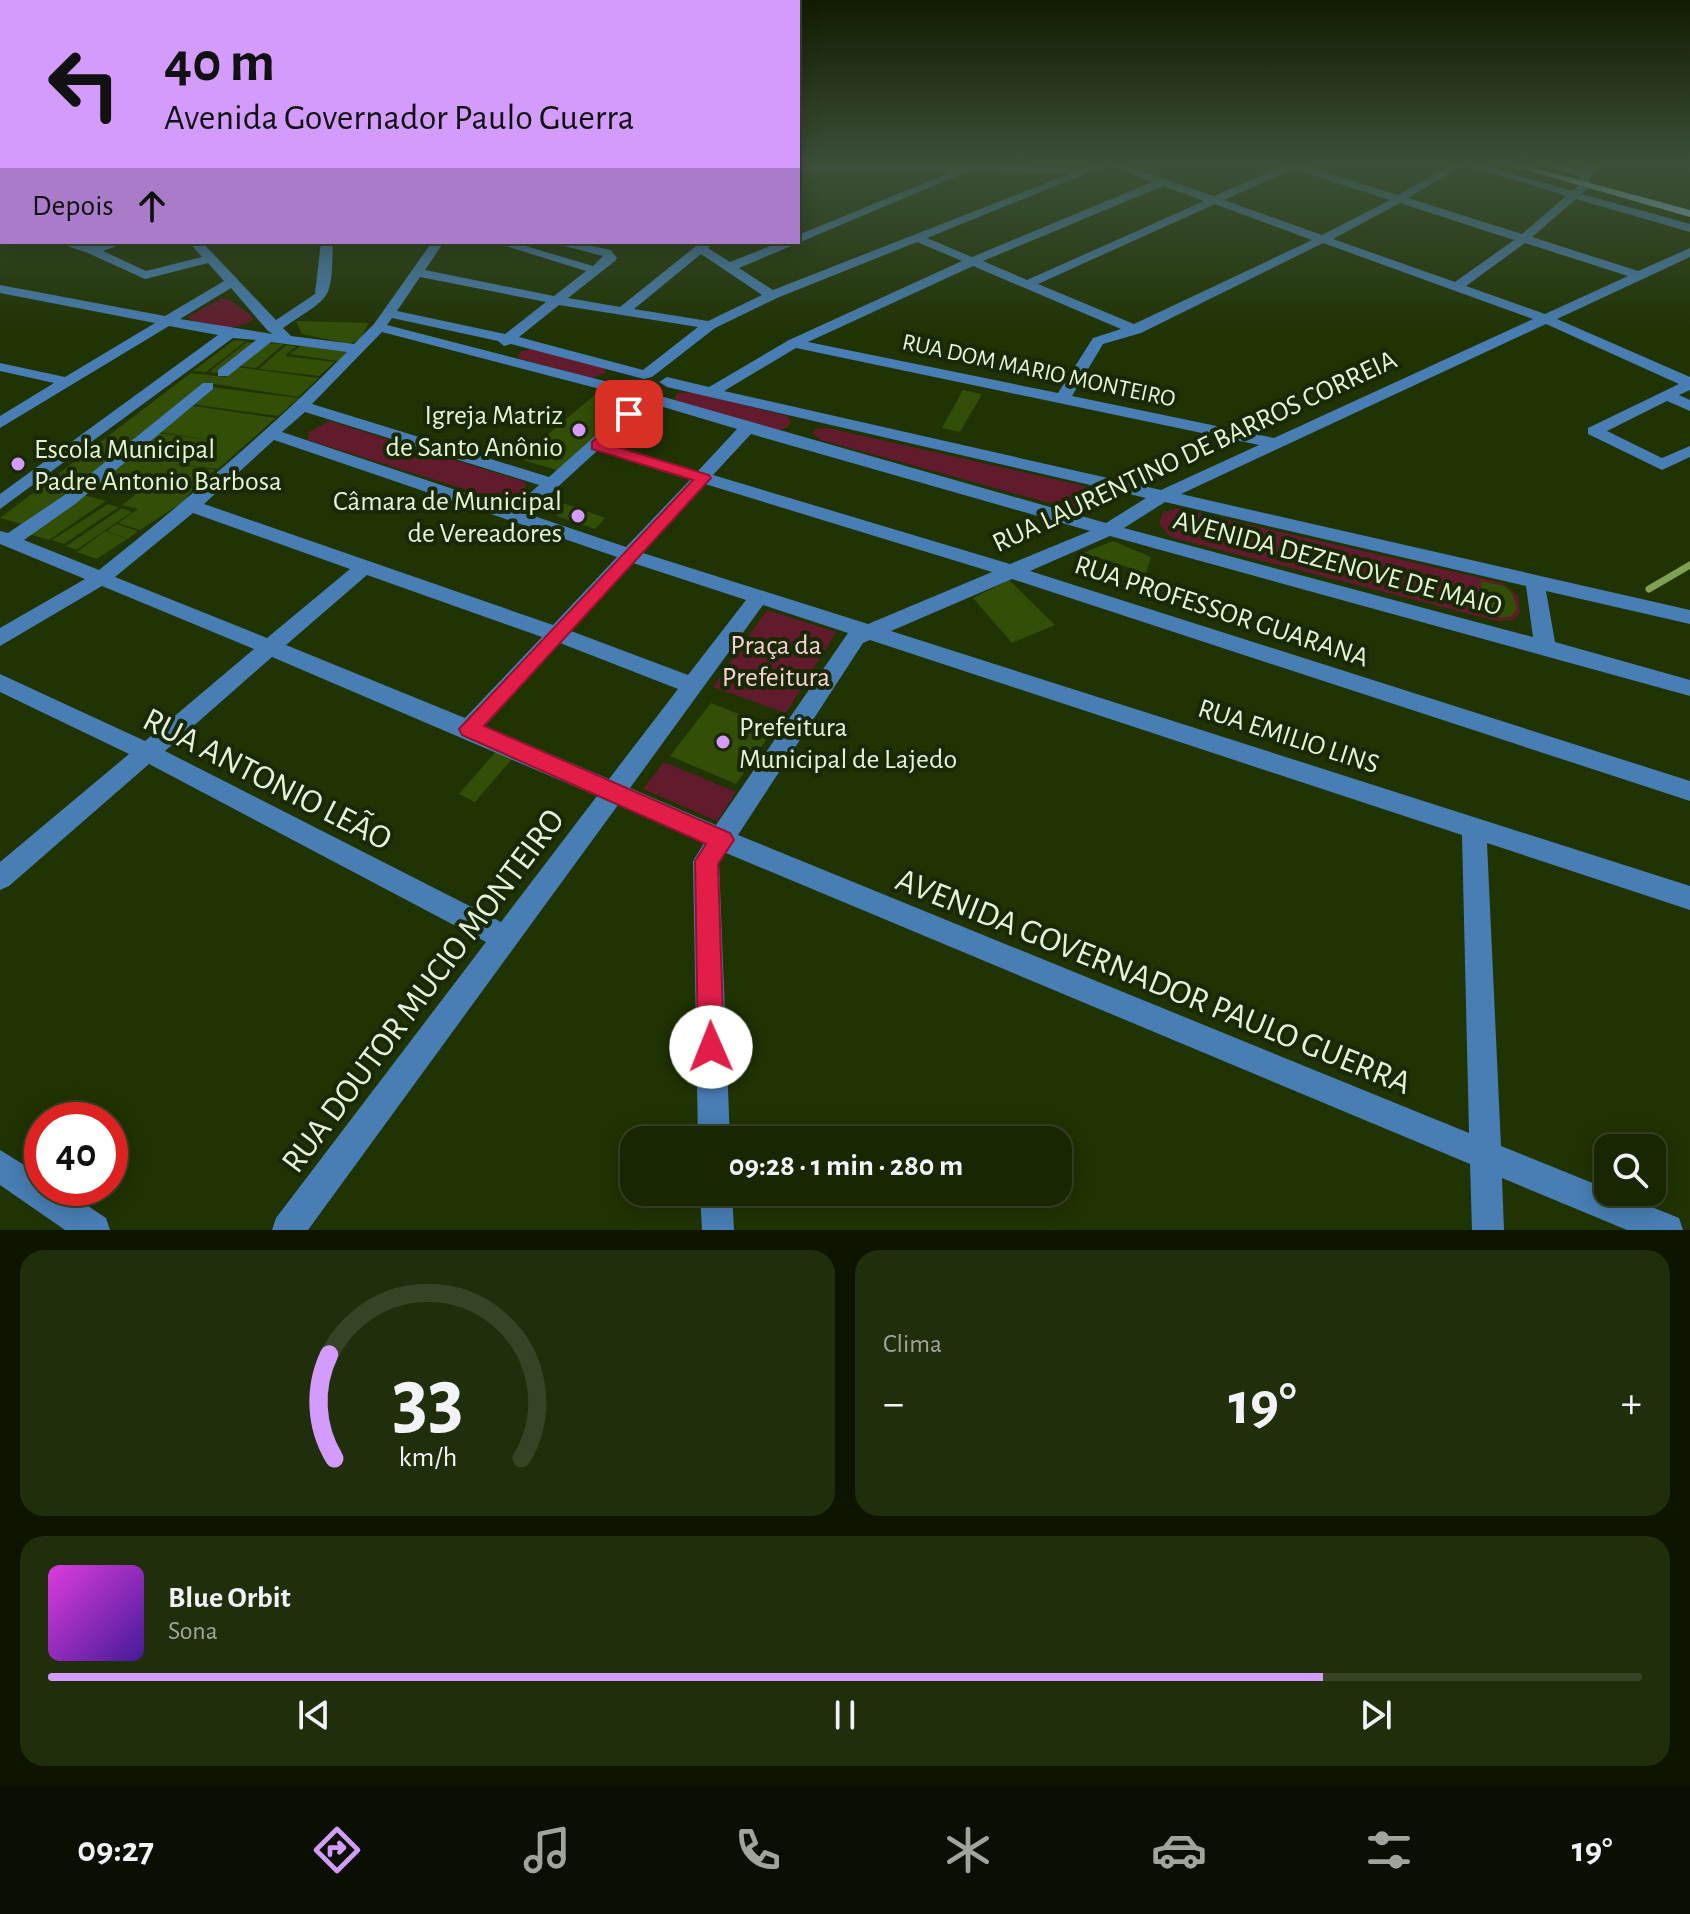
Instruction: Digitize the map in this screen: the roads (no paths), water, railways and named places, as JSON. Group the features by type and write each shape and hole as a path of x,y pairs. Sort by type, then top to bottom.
{"street":[{"path":"800,238 838,222"},
{"path":"379,327 623,390 628,380 645,374 710,325 772,295 960,222"},
{"path":"711,392 794,343 1066,222"},
{"path":"1026,285 1165,222"},
{"path":"1273,222 1546,319 1690,383"},
{"path":"1062,400 1098,341 1136,330 1357,222"},
{"path":"1471,222 1638,275"},
{"path":"1456,287 1541,222"},
{"path":"1670,222 1690,228"},
{"path":"919,239 1136,330"},
{"path":"69,244 92,250 145,275 209,259"},
{"path":"92,250 114,244"},
{"path":"197,244 271,332"},
{"path":"223,373 271,332 321,296 325,286 327,244"},
{"path":"0,638 100,579 191,506 271,434 379,327 436,244"},
{"path":"506,244 595,270"},
{"path":"488,354 611,258 607,253 564,244"},
{"path":"729,267 786,244"},
{"path":"624,310 704,245 729,267 772,295"},
{"name":"RUA LAURENTINO DE BARROS CORREIA","path":"714,1126 706,861 856,638 1108,530 1162,496 1690,252"},
{"path":"415,272 559,301 710,325"},
{"path":"0,423 231,282"},
{"path":"0,289 230,333 271,332 285,338 358,349"},
{"path":"388,313 509,339 645,374"},
{"path":"0,503 230,333"},
{"name":"RUA DOM MARIO MONTEIRO","path":"794,343 1274,443"},
{"path":"0,367 69,382"},
{"name":"AVENIDA DEZENOVE DE MAIO","path":"645,374 802,415 1690,617"},
{"path":"517,515 648,398 664,391 667,382"},
{"path":"1690,383 1594,431 1662,465 1690,451"},
{"path":"4,539 69,500 208,386"},
{"name":"AVENIDA DEZENOVE DE MAIO","path":"623,390 631,397 648,398 1108,530 1545,646 1690,688"},
{"path":"1666,395 1690,406"},
{"path":"302,406 553,484"},
{"path":"784,439 802,415"},
{"path":"469,729 747,428"},
{"name":"RUA EMILIO LINS","path":"271,434 630,555 1690,898"},
{"name":"RUA PROFESSOR GUARANA","path":"597,446 1010,571 1690,791"},
{"path":"191,506 557,634 693,686"},
{"name":"AVENIDA GOVERNADOR PAULO GUERRA","path":"4,539 469,729 722,840 1667,1230"},
{"path":"0,878 364,567"},
{"path":"1535,582 1545,646"},
{"name":"RUA DOUTOR MUCIO MONTEIRO","path":"288,1230 759,596"},
{"name":"RUA ANTONIO LEÃO","path":"0,682 148,753 504,938"},
{"path":"1474,826 1488,1157 1488,1230"},
{"path":"0,1166 94,1230"},
{"path":"717,1206 718,1230"}],"waterway":[{"path":"1649,589 1690,565"}],"place":[{"name":"Igreja Matriz de Santo Anônio","path":"579,430"},
{"name":"Escola Municipal Padre Antonio Barbosa","path":"18,464"},
{"name":"Câmara de Municipal de Vereadores","path":"578,516"},
{"name":"Prefeitura Municipal de Lajedo","path":"723,742"}],"park label":[{"name":"Praça da Prefeitura","path":"776,660"}]}
